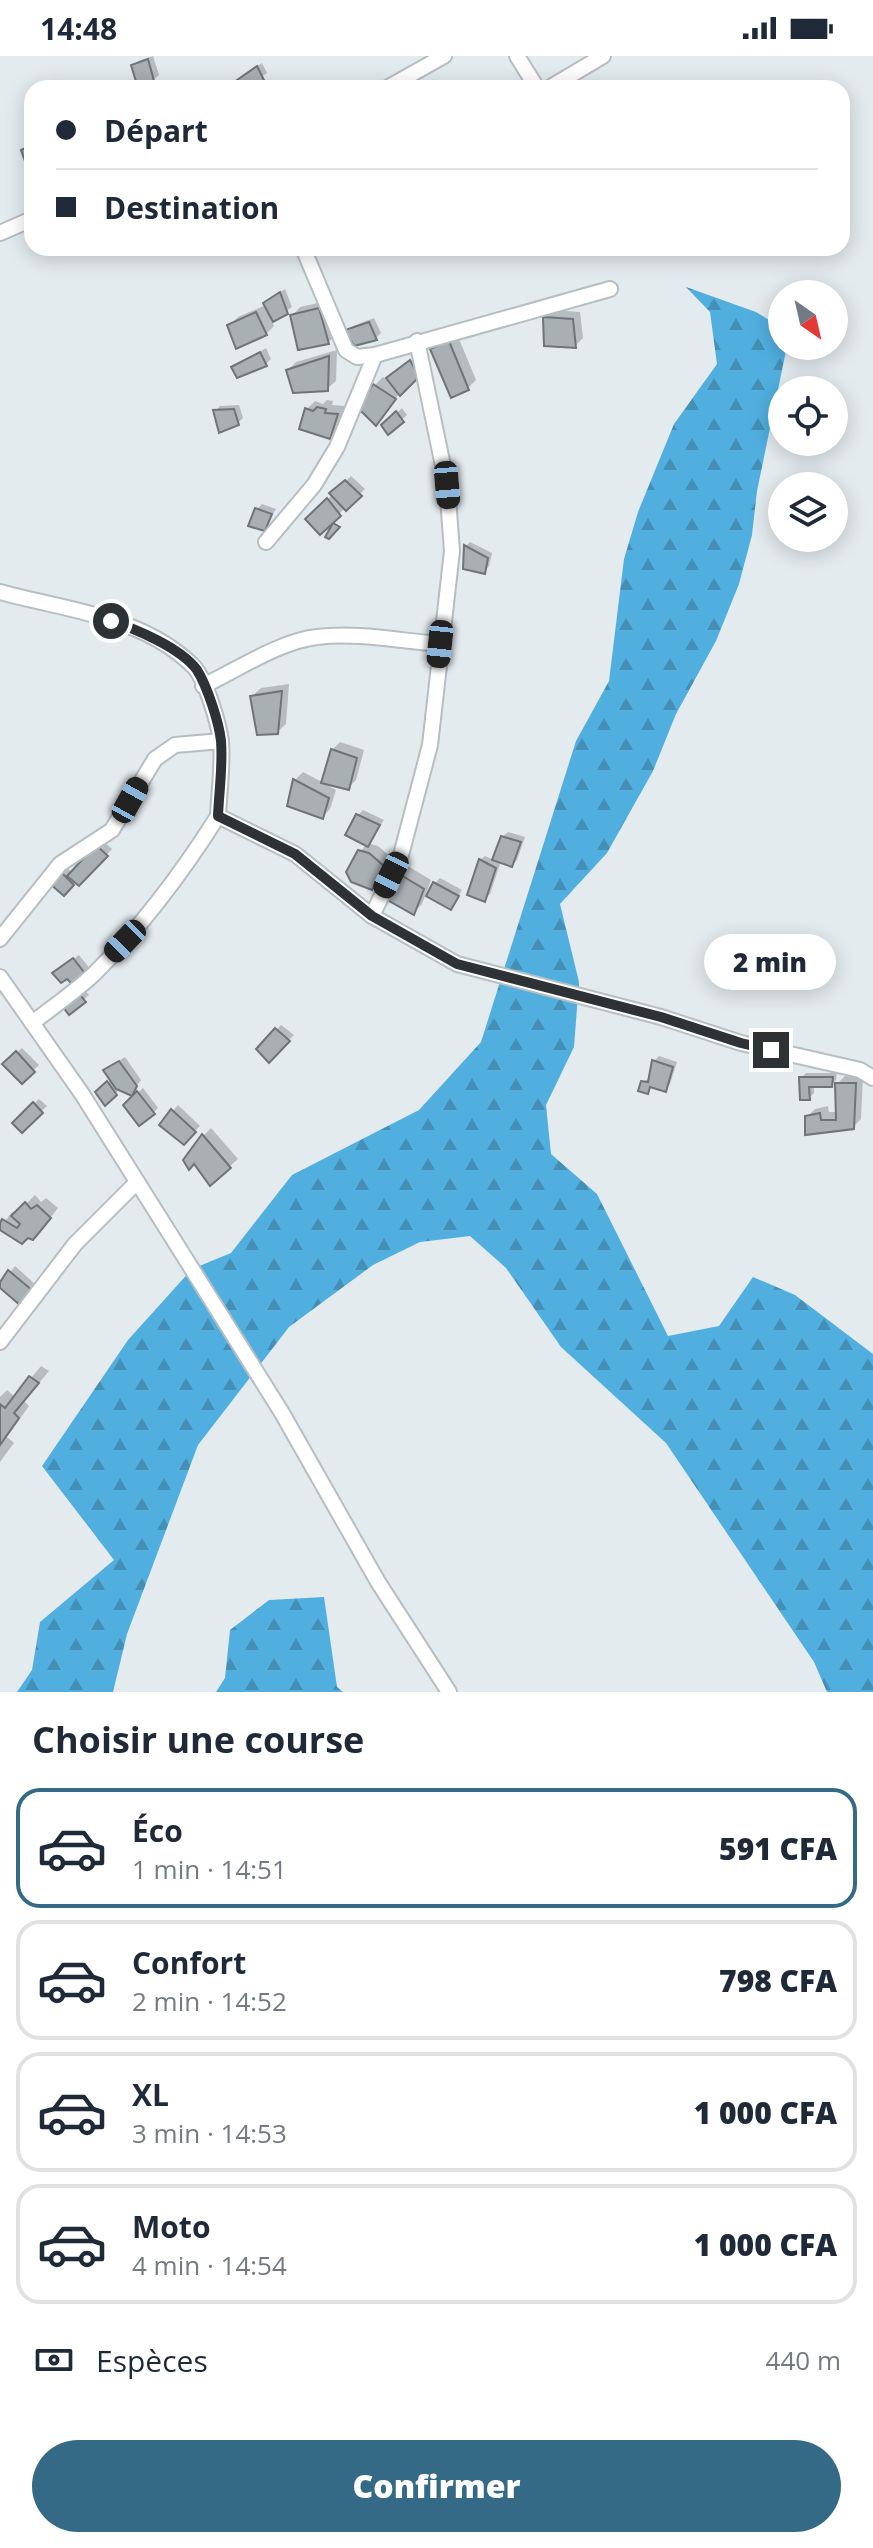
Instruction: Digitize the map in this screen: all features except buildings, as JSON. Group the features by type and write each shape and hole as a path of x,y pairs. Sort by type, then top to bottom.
{"street":[{"path":"401,80 444,56"},
{"path":"517,56 532,80"},
{"path":"562,80 603,56"},
{"path":"0,233 24,222"},
{"path":"306,256 346,350 357,357 375,355 610,289"},
{"path":"372,916 401,855 430,745 452,551 447,485 417,341"},
{"path":"266,542 314,485 337,447 375,355"},
{"path":"0,592 58,604 137,630 167,645 196,669 211,704 221,741 218,816 181,874 141,924 93,975 32,1023"},
{"path":"203,686 284,646 314,637 440,644"},
{"path":"0,939 60,864 112,830 155,759 175,745 221,741"},
{"path":"218,816 295,854 372,916 457,964 661,1017 741,1043 860,1070 873,1078"},
{"path":"0,977 82,1094 282,1413 378,1582 449,1692"},
{"path":"0,1342 75,1244 137,1182"}],"green space":[{"path":"686,287 756,312 768,319 768,360 784,360 781,376 768,376 768,438 752,535 739,584 716,641 676,714 653,771 607,853 560,904 579,982 574,1047 546,1105 551,1154 597,1194 668,1336 719,1326 753,1277 795,1295 873,1354 873,1692 827,1692 814,1662 666,1443 561,1347 506,1268 470,1236 420,1242 373,1265 289,1327 198,1445 127,1634 113,1692 17,1692 32,1670 40,1622 114,1560 42,1466 128,1340 192,1269 231,1253 292,1175 419,1110 481,1042 576,741 609,681 624,559 638,512 674,424 717,364 710,312"},
{"path":"324,1597 337,1687 343,1692 216,1692 225,1678 230,1630 269,1600"}],"route":[{"path":"111,621 167,645 196,669 211,704 221,741 218,816 295,854 372,916 457,964 661,1017 771,1050"}]}
